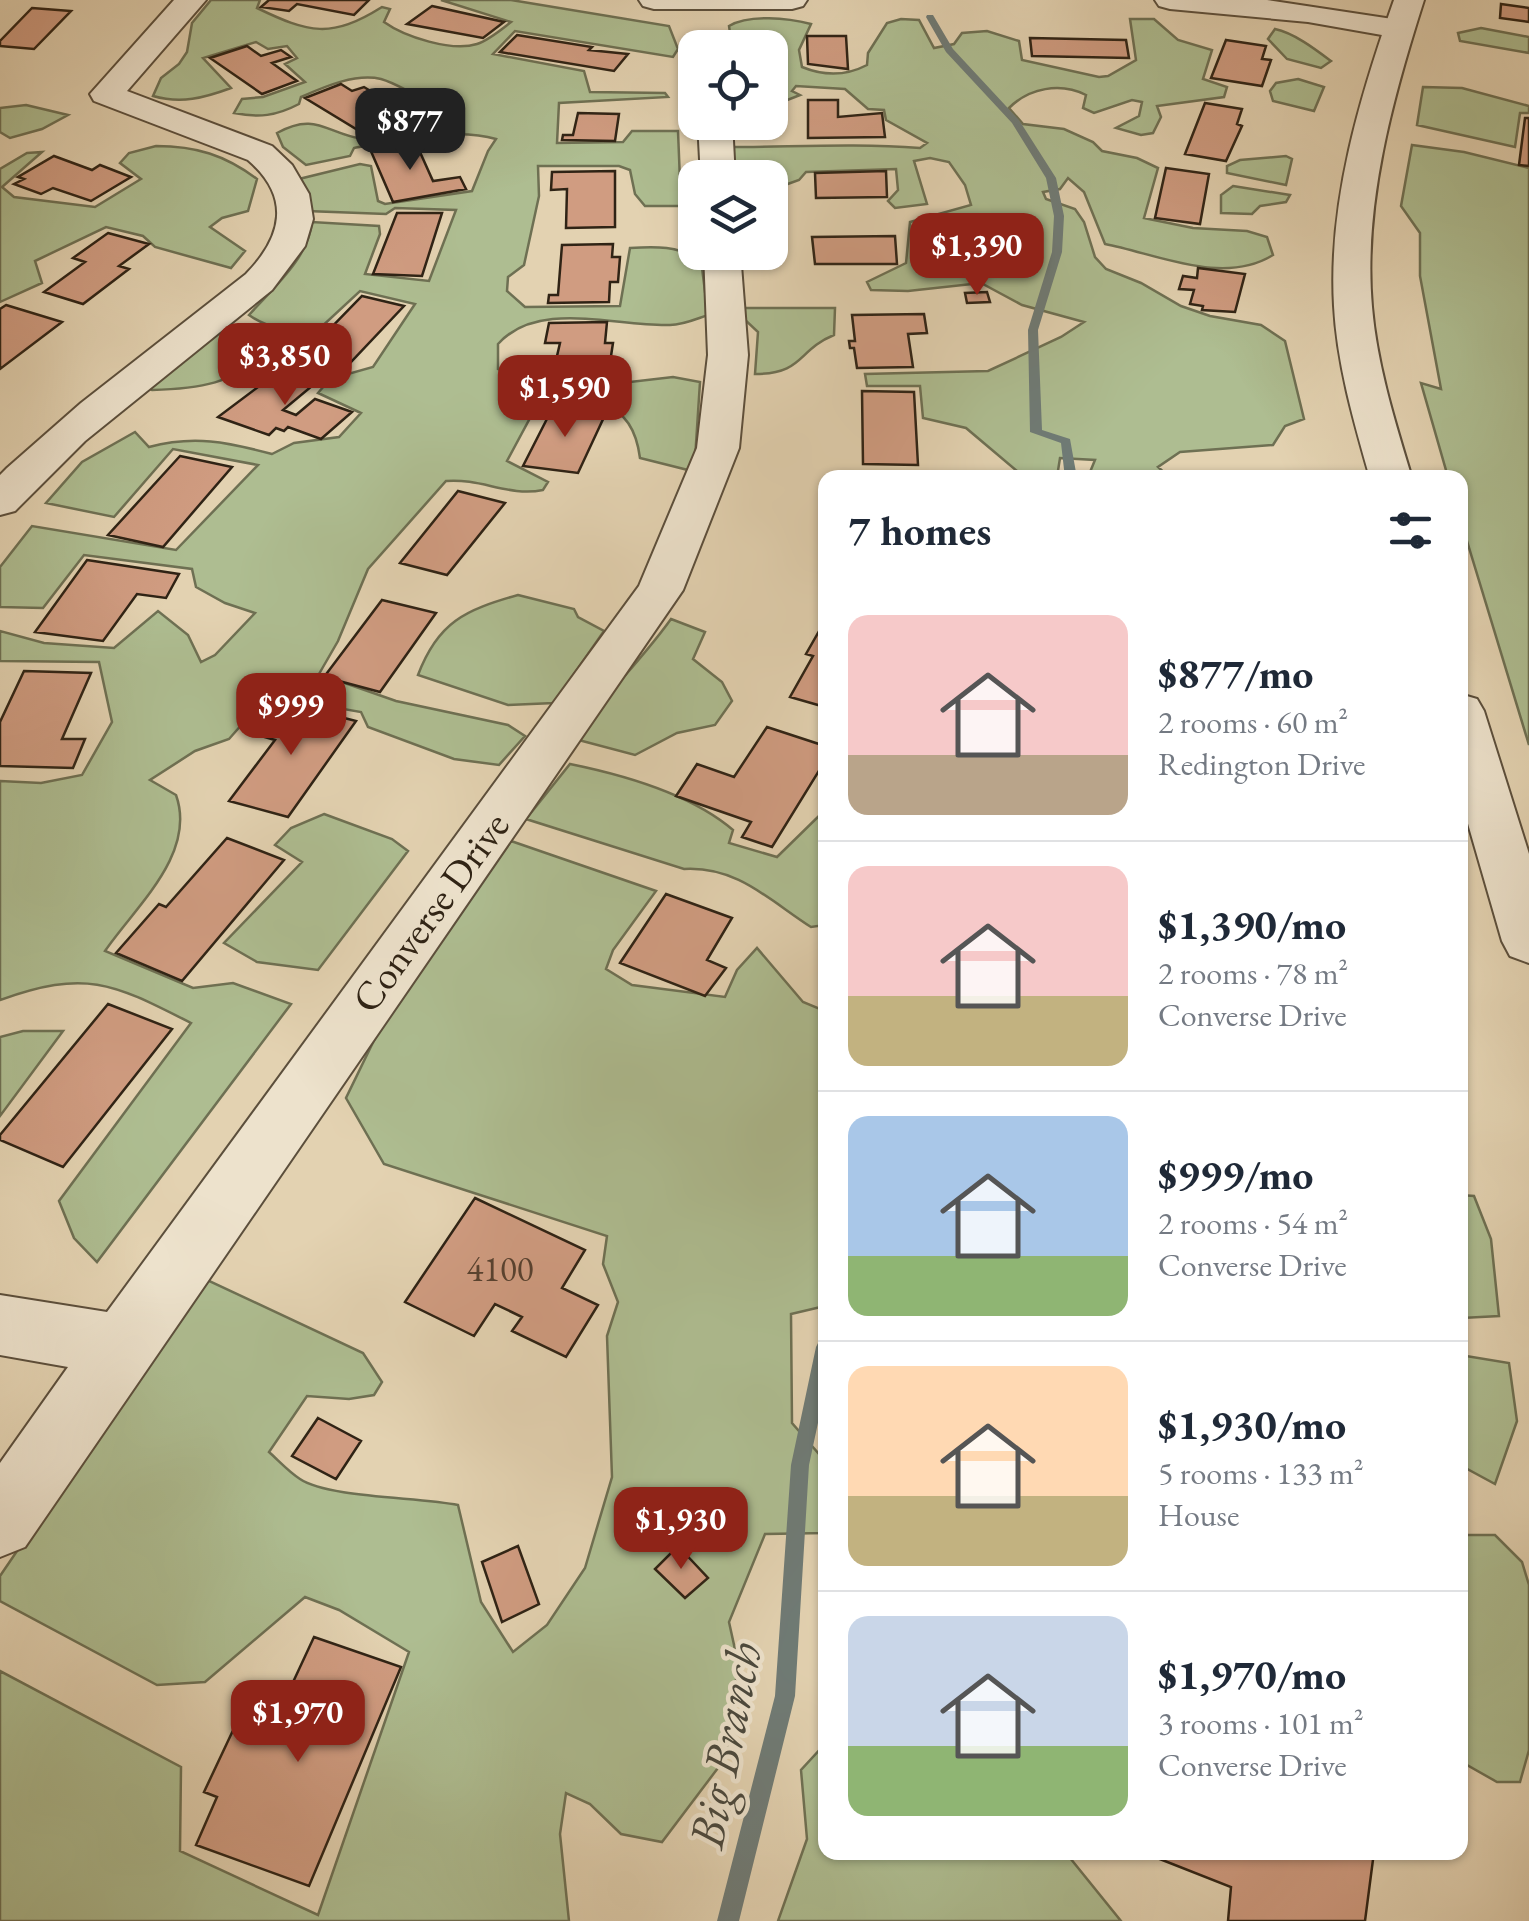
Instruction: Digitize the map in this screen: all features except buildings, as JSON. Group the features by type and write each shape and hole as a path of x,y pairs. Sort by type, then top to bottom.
{"street":[{"path":"0,501 81,424 256,284 286,248 295,218 295,202 281,169 260,153 106,94 191,0"},
{"path":"654,0 709,17 792,0"},
{"path":"1170,0 1308,14 1404,14 1358,201 1352,305 1389,470"},
{"name":"Converse Drive","path":"0,1522 660,590 718,448 728,355 723,270"},
{"path":"1468,738 1529,942"},
{"path":"0,1325 122,1345"}],"green space":[{"path":"211,0 260,0 257,8 291,23 320,29 348,24 382,7 390,9 384,22 393,28 429,42 467,46 482,42 511,22 441,0 511,0 669,26 678,49 673,57 515,31 493,54 584,71 590,92 665,93 668,97 559,103 557,143 623,142 632,131 678,131 678,206 645,206 635,194 630,170 619,166 538,166 539,196 524,265 508,277 507,291 525,307 620,306 630,248 667,248 678,251 678,270 702,270 708,315 670,325 579,318 534,322 515,330 498,344 498,369 544,392 673,377 700,382 695,459 688,470 640,458 628,422 605,406 573,402 536,407 507,461 548,482 543,490 518,491 446,481 368,569 338,641 319,674 396,701 508,725 525,736 499,765 454,759 368,727 361,712 293,700 251,714 229,739 195,751 150,780 176,795 178,838 160,879 105,951 193,988 233,983 291,1004 97,1262 74,1238 59,1201 191,1023 140,998 98,985 55,985 0,1000 0,781 41,783 82,775 112,722 99,662 0,661 0,631 44,643 114,648 158,611 188,635 201,662 215,655 255,613 196,587 192,569 84,555 43,608 0,607 0,567 32,526 176,550 258,465 173,449 114,517 46,503 82,462 135,432 149,447 181,441 210,442 272,454 294,443 339,437 361,413 318,393 330,379 373,367 415,304 360,291 317,331 281,329 249,315 297,261 312,222 379,226 380,234 365,274 429,281 456,210 395,208 386,214 307,211 299,179 360,164 371,166 378,201 385,204 472,191 496,139 463,134 407,138 354,148 350,156 306,165 283,147 277,133 312,124 363,139 428,118 436,109 434,102 381,79 361,78 320,89 301,97 299,104 275,113 234,113 242,99 263,97 305,82 285,64 297,58 287,46 268,49 256,42 203,58 231,88 192,99 153,96 161,78 187,52 192,23"},
{"path":"758,19 811,24 799,50 802,67 818,72 835,74 867,65 868,53 887,23 901,19 919,20 934,48 954,44 962,33 987,31 1019,41 1022,60 1099,77 1136,60 1130,19 1154,19 1178,40 1212,50 1203,79 1227,87 1224,97 1157,106 1161,117 1153,133 1141,135 1116,128 1139,116 1142,102 1132,100 1094,113 1083,108 1086,95 1055,88 1035,92 1009,108 1023,124 1064,129 1093,142 1102,151 1137,158 1158,168 1144,218 1267,237 1273,255 1254,264 1233,268 1190,265 1105,244 1084,192 1068,178 1060,189 1043,192 1046,199 1075,209 1084,222 1095,257 1106,269 1181,306 1210,316 1261,325 1285,341 1304,419 1285,426 1273,445 1180,452 1158,467 1161,470 1091,470 1095,460 1060,458 1058,470 1016,470 966,428 923,418 920,386 867,386 865,374 988,371 1084,322 1022,305 981,283 908,291 871,290 867,282 906,263 910,222 971,205 965,185 949,162 930,158 914,161 927,204 895,208 888,201 898,190 896,169 806,172 788,184 788,160 728,160 728,147 920,148 927,143 886,120 884,110 868,109 845,89 796,86 792,91 800,95 788,100 788,30 730,30 729,26"},
{"path":"1481,28 1529,37 1529,53 1460,41 1458,33"},
{"path":"1275,29 1297,38 1331,61 1321,68 1287,59 1268,39"},
{"path":"1298,79 1324,87 1314,111 1273,101 1270,91 1276,83"},
{"path":"1423,87 1462,88 1529,106 1529,113 1520,113 1515,147 1417,125"},
{"path":"26,105 68,115 42,129 10,138 0,132 0,108"},
{"path":"1412,145 1464,152 1529,168 1529,745 1468,544 1468,470 1446,470 1421,383 1441,389 1420,276 1420,233 1401,206"},
{"path":"156,146 210,154 257,179 248,211 222,218 210,227 245,251 231,268 155,247 143,236 106,227 35,261 42,283 0,302 0,169 27,153 42,152 2,187 14,197 95,207 141,179 120,163 129,153"},
{"path":"1286,156 1292,159 1286,185 1227,173 1227,166 1240,160"},
{"path":"1233,186 1290,195 1286,202 1260,206 1252,214 1221,213 1221,195"},
{"path":"742,308 835,308 834,335 792,366 755,374 758,332 743,318"},
{"path":"221,331 260,341 269,350 243,370 215,382 152,390 143,385"},
{"path":"518,595 574,609 578,617 604,631 554,703 508,705 418,675 444,630 468,613"},
{"path":"671,619 705,632 693,659 722,682 732,701 715,725 677,733 635,755 571,738 647,650"},
{"path":"570,764 634,780 677,796 733,830 729,843 777,857 818,817 818,926 811,927 752,887 720,873 684,869 526,819"},
{"path":"324,814 392,839 408,851 318,970 257,962 224,943 302,862 275,845 291,828"},
{"path":"511,841 656,891 613,950 606,969 632,985 725,997 737,970 757,948 803,1002 818,1008 818,1308 791,1314 792,1423 818,1453 818,1533 765,1534 729,1622 738,1663 727,1756 662,1842 621,1834 590,1804 566,1793 560,1834 569,1921 0,1921 0,1671 181,1767 180,1851 318,1915 409,1652 339,1610 305,1597 205,1682 157,1685 0,1601 0,1576 203,1278 363,1353 382,1382 374,1395 349,1399 307,1396 269,1452 313,1485 458,1505 481,1602 513,1652 547,1625 585,1568 612,1477 607,1336 618,1302 603,1264 607,1236 384,1164 346,1098 380,1028"},
{"path":"23,1031 63,1031 0,1116 0,1037"},
{"path":"1468,1196 1474,1196 1491,1239 1499,1316 1468,1318"},
{"path":"1468,1356 1509,1363 1517,1421 1495,1484 1468,1469"},
{"path":"1468,1535 1495,1535 1522,1562 1529,1585 1529,1750 1520,1782 1497,1782 1468,1766"},
{"path":"818,1752 818,1860 1072,1860 1121,1921 778,1921 807,1839 801,1770"}],"waterway":[{"name":"Big Branch","path":"930,17 949,50 1016,122 1051,178 1059,216 1057,252 1033,330 1036,432 1066,441 1070,470"},
{"name":"Big Branch","path":"728,1921 785,1696 800,1465 818,1380"}]}
